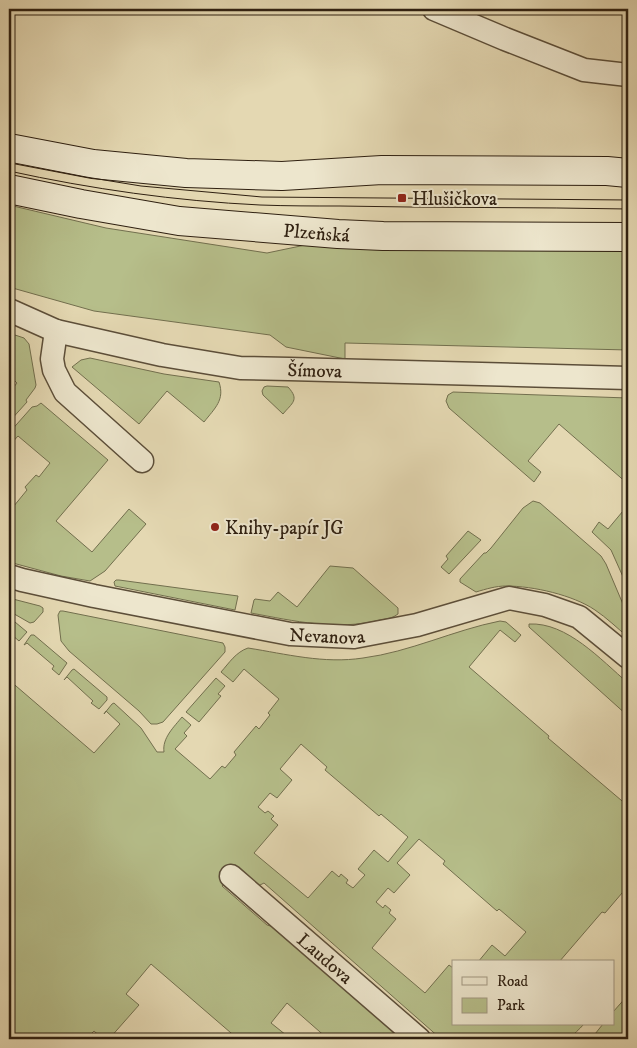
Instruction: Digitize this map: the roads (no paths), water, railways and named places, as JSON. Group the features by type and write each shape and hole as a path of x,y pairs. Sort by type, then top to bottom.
{"main road":[{"path":"9,148 94,164 186,173 282,176 400,170 607,171 628,173"},
{"name":"Plzeňská","path":"9,189 81,204 180,221 338,234 628,237"}],"street":[{"path":"434,9 584,70 628,75"},
{"name":"Šímova","path":"9,310 56,331 162,355 240,368 628,378"},
{"path":"56,331 52,359 54,370 65,392 142,460"},
{"name":"Nevanova","path":"9,576 94,596 290,634 354,637 417,625 509,598 545,604 579,617 628,656"},
{"name":"Laudova","path":"231,876 419,1039"}],"tram line":[{"path":"9,162 141,186 262,197 628,200"},
{"path":"9,171 134,193 197,201 260,205 628,209"}],"place":[{"name":"Hlušičkova","path":"402,198"},
{"name":"Knihy-papír JG","path":"215,527"}]}
